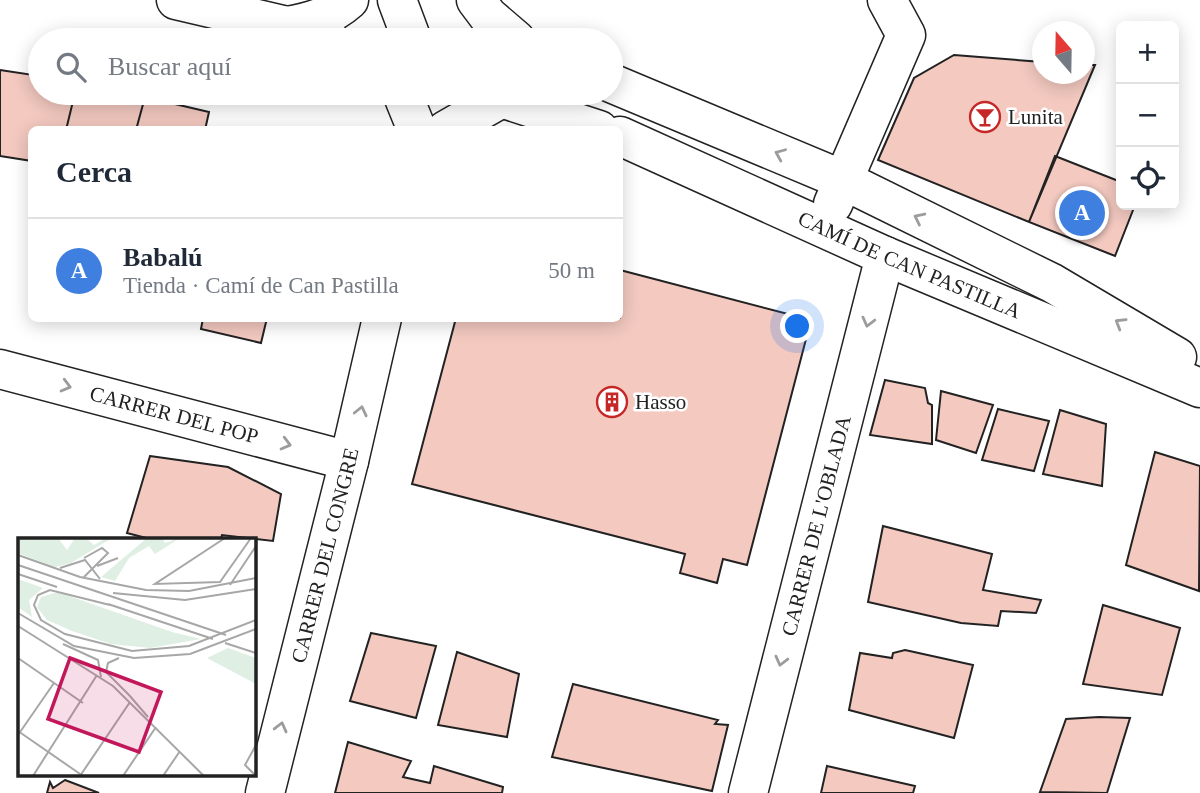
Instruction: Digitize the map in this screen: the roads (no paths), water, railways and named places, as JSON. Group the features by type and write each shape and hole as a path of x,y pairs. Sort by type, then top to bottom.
{"main road":[{"path":"176,0 293,28"},
{"path":"287,26 315,21 338,10 349,0"},
{"path":"397,0 408,28"},
{"path":"476,0 504,28"},
{"path":"823,229 906,35 887,0"},
{"path":"623,88 843,180 1052,282 1200,371"},
{"path":"407,105 415,126"},
{"path":"451,126 480,105"},
{"path":"524,105 587,126"},
{"name":"CAMÍ DE CAN PASTILLA","path":"623,137 885,256 1200,388"},
{"name":"CARRER DE L'OBLADA","path":"748,793 885,256"},
{"name":"CARRER DEL CONGRE","path":"265,793 349,461 381,322"},
{"name":"CARRER DEL POP","path":"0,369 349,461"}],"place":[{"name":"Lunita","path":"985,117"},
{"name":"Babalú","path":"1082,213"},
{"name":"Hasso","path":"612,402"}]}
